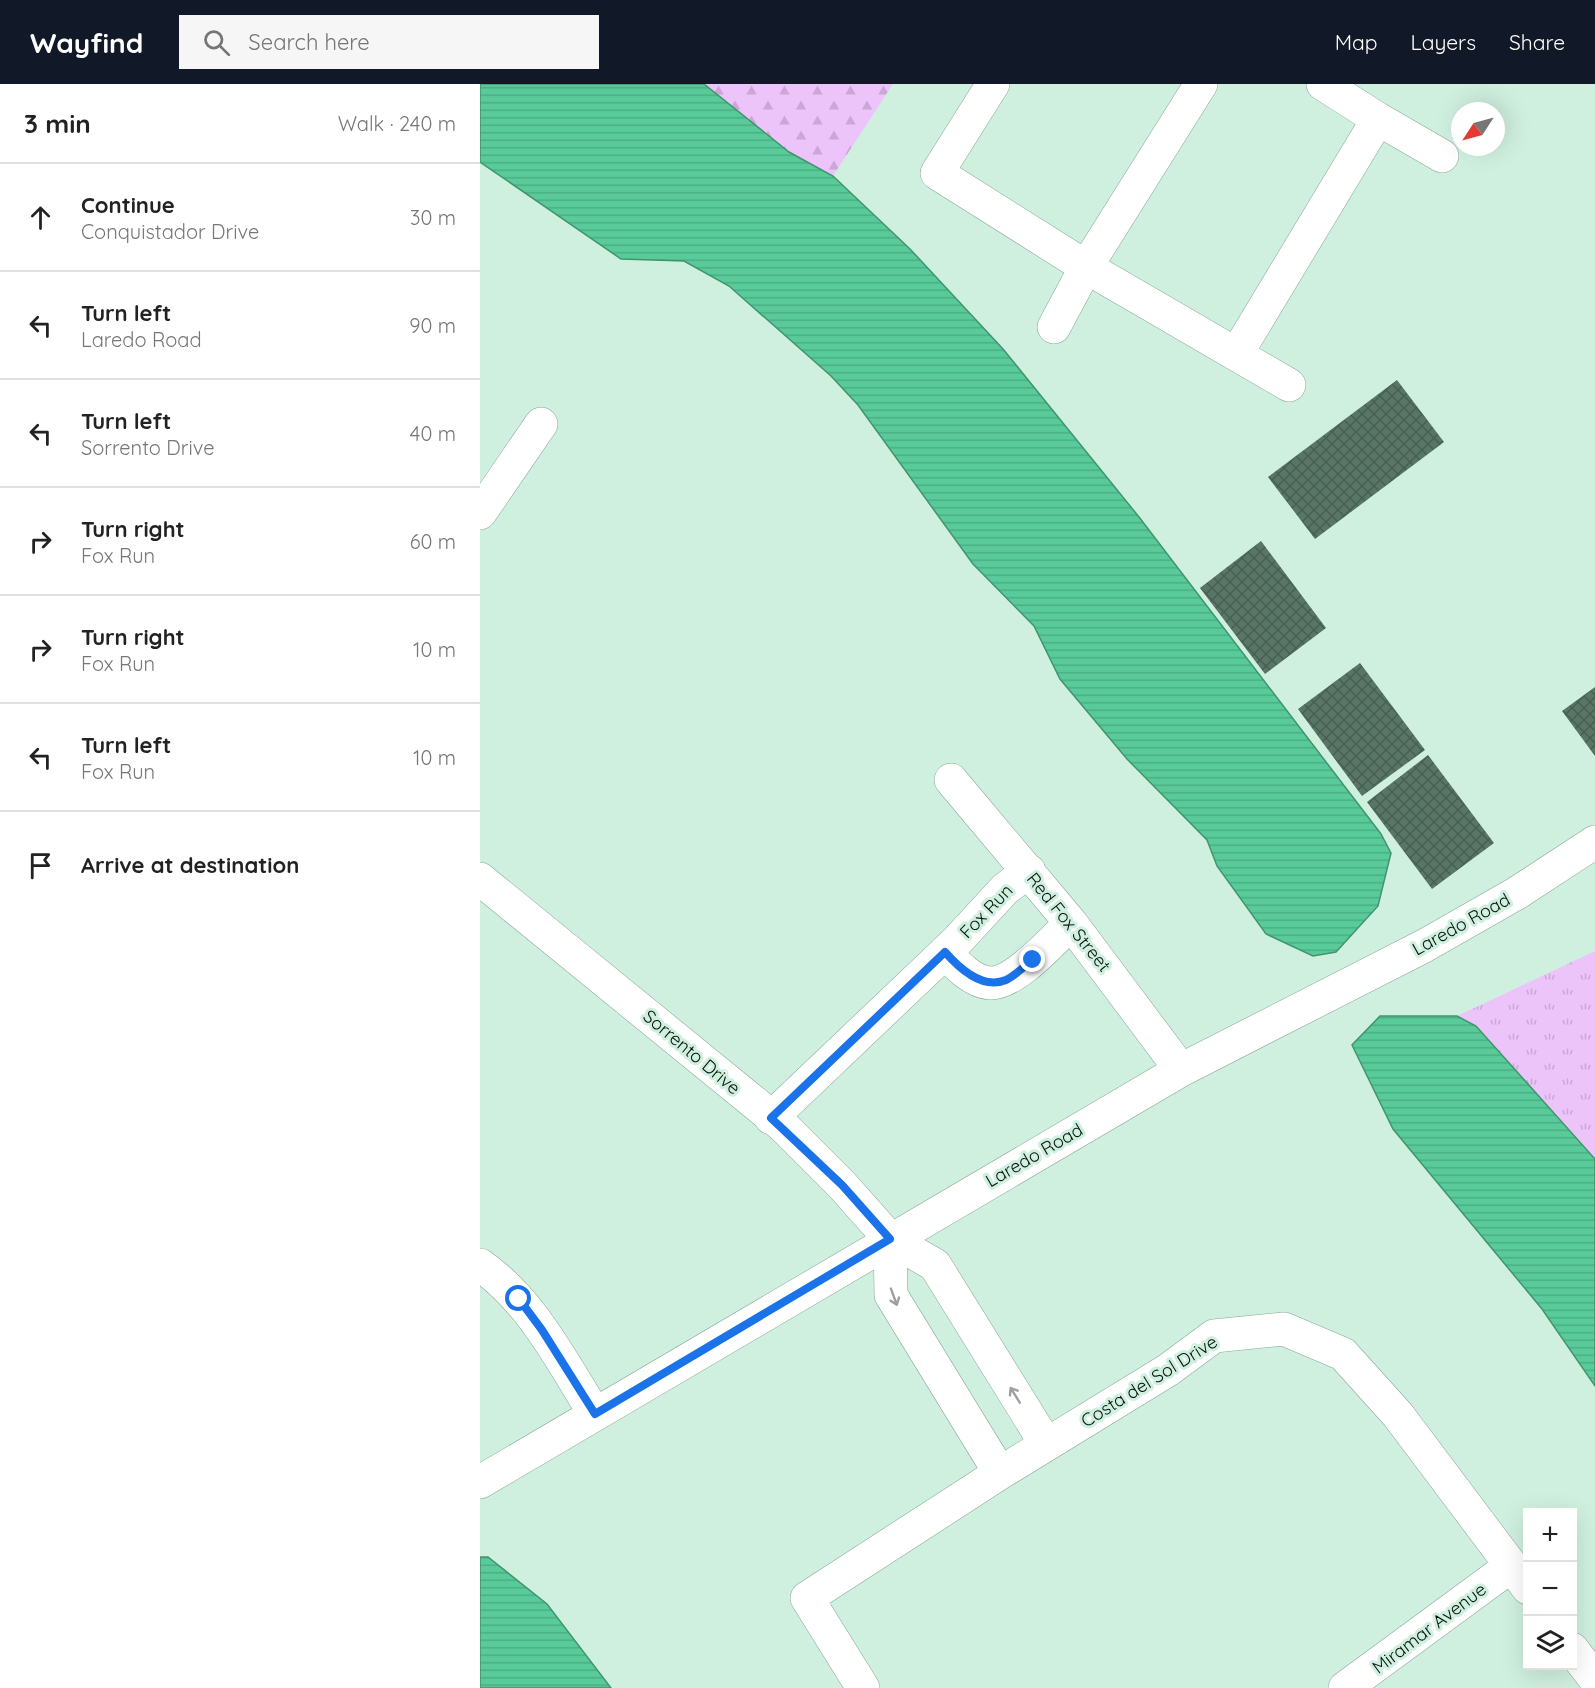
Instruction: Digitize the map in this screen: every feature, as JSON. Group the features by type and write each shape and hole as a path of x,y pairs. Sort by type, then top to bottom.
{"street":[{"path":"993,84 937,172 1086,267 1238,353 1289,385"},
{"path":"1054,327 1086,267 1201,84"},
{"path":"1323,84 1377,119 1442,156"},
{"path":"1238,353 1377,119"},
{"path":"480,513 541,424"},
{"name":"Red Fox Street","path":"951,780 1071,923 1181,1070"},
{"name":"Laredo Road","path":"480,1482 1181,1070 1424,946 1517,893 1595,842"},
{"name":"Fox Run","path":"771,1118 945,952 1005,889 1029,872"},
{"name":"Sorrento Drive","path":"480,879 771,1118 842,1185 890,1239 935,1265 1046,1444"},
{"name":"Fox Run","path":"945,952 965,971 978,979 990,983 1006,980 1033,960 1071,923"},
{"path":"890,1239 891,1295 1000,1473"},
{"path":"480,1265 497,1277 519,1299 542,1330 595,1414"},
{"name":"Costa del Sol Drive","path":"863,1688 807,1598 1000,1473 1168,1370 1214,1336 1284,1329 1343,1354 1398,1415 1519,1577"},
{"name":"Miramar Avenue","path":"1345,1688 1519,1577"},
{"path":"1577,1655 1595,1679"}],"green space":[{"path":"704,84 893,84 833,176 789,152"},
{"path":"1595,951 1595,1159 1476,1027 1457,1016"}],"shaded area":[{"path":"480,84 704,84 789,152 833,176 910,249 1003,349 1139,517 1381,834 1391,853 1378,906 1336,952 1313,956 1266,934 1217,866 1207,840 1127,759 1060,679 1034,626 973,564 858,405 831,376 729,286 684,261 621,259 480,162"},
{"path":"1380,1016 1457,1016 1476,1026 1595,1159 1595,1386 1542,1309 1393,1129 1352,1045"},
{"path":"480,1557 488,1557 547,1604 611,1688 480,1688"}],"building":[{"path":"1397,380 1444,442 1315,539 1268,477"},
{"path":"1261,541 1326,628 1265,674 1200,588"},
{"path":"1360,663 1425,750 1362,796 1298,709"},
{"path":"1595,687 1595,756 1562,711"},
{"path":"1428,755 1494,843 1432,889 1367,802"}],"route":[{"path":"519,1299 542,1330 595,1414 890,1239 842,1185 783,1126 771,1118 945,952 965,971 990,983 1006,980 1033,960"}]}
